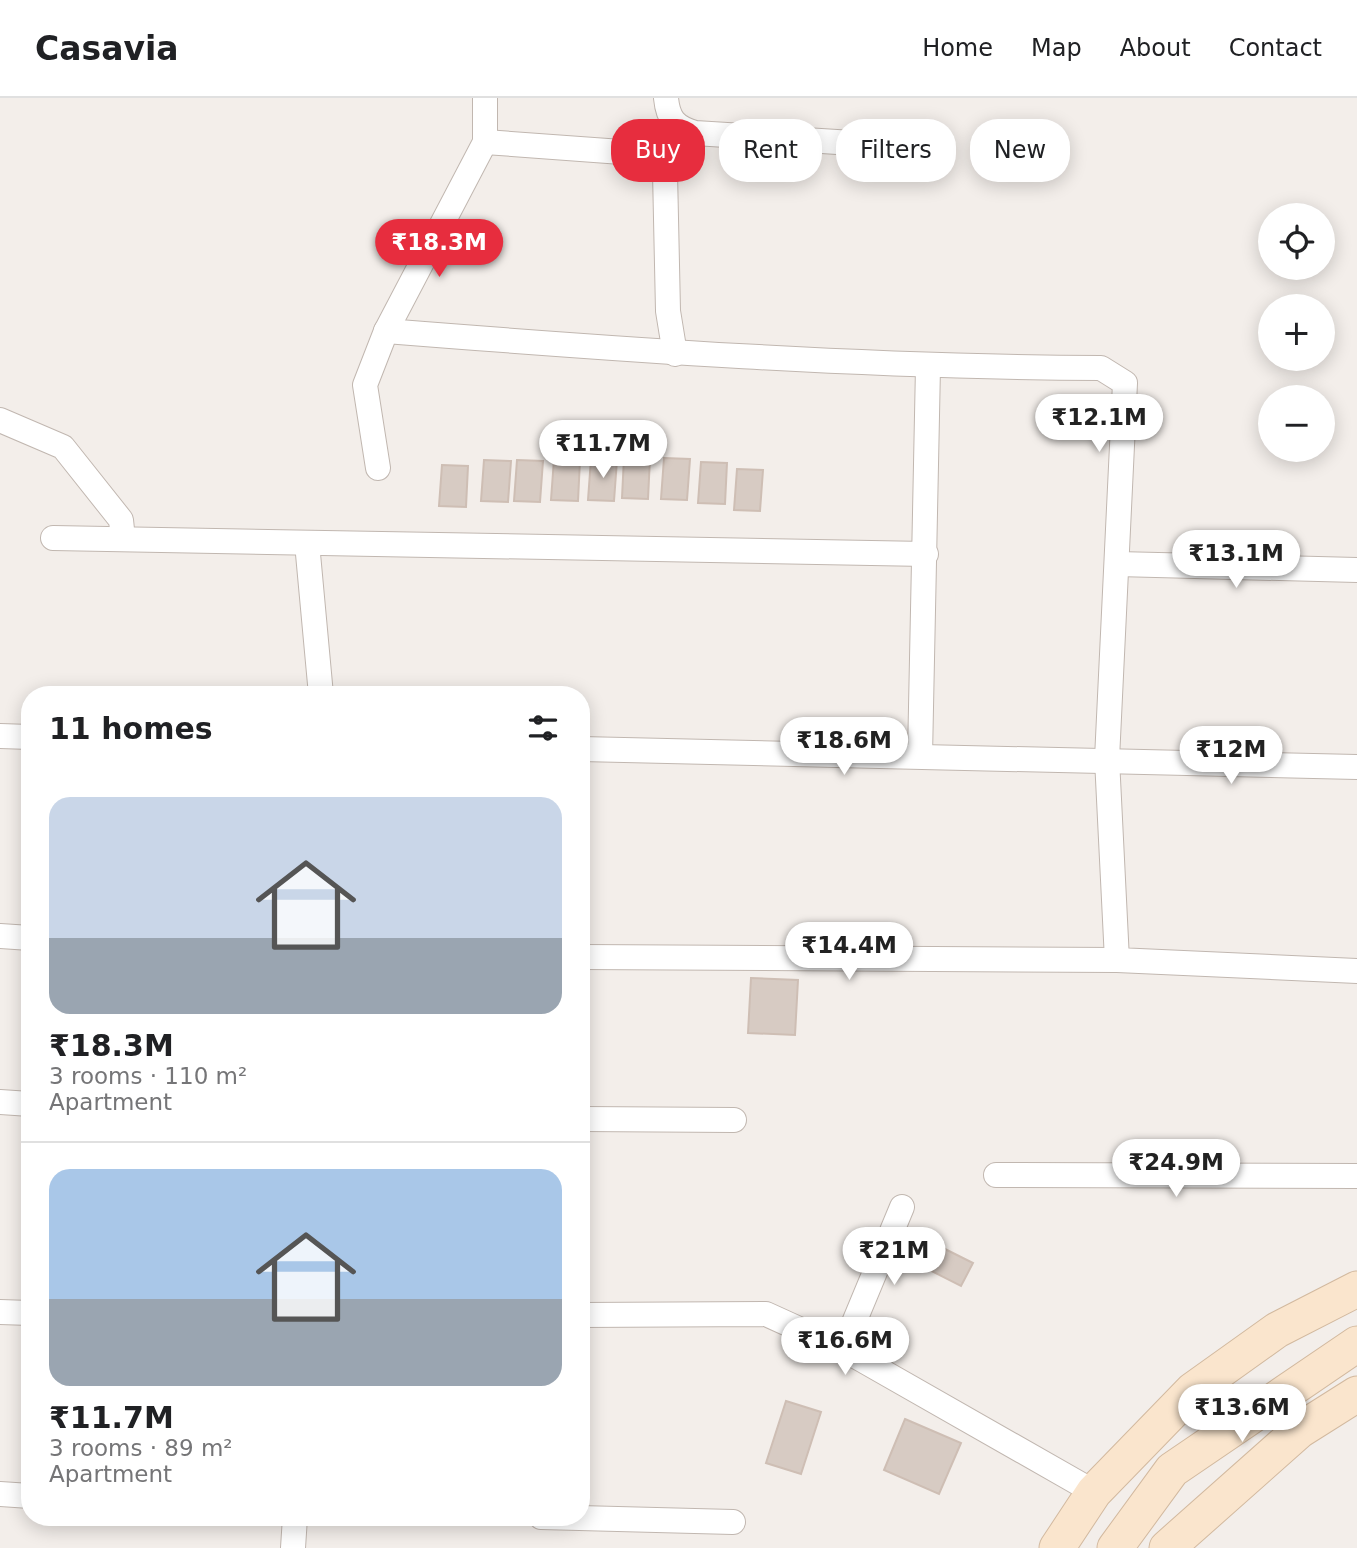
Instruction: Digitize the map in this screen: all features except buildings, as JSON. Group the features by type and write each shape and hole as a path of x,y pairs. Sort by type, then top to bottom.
{"street":[{"path":"378,468 365,385 386,331 485,142 485,98"},
{"path":"666,98 670,118 679,128 695,134 836,142"},
{"path":"485,142 649,154 668,162 665,172 668,311 675,354"},
{"path":"386,331 675,354 928,367 1101,368 1125,383 1107,759 1117,960"},
{"path":"920,756 928,367"},
{"path":"0,420 63,447 121,520 123,539"},
{"path":"53,538 926,554"},
{"path":"307,543 320,686"},
{"path":"1117,564 1357,570"},
{"path":"0,736 21,737"},
{"path":"590,749 1107,759 1357,767"},
{"path":"0,936 21,937"},
{"path":"590,957 1117,960 1357,971"},
{"path":"0,1102 21,1103"},
{"path":"590,1119 734,1120"},
{"path":"996,1175 1357,1177"},
{"path":"843,1349 902,1207"},
{"path":"1056,1548 1094,1492 1193,1390 1277,1330 1357,1289"},
{"path":"0,1312 21,1313"},
{"path":"590,1315 766,1314 843,1349 1094,1492"},
{"path":"1115,1548 1172,1470 1357,1344"},
{"path":"1167,1548 1300,1430 1357,1394"},
{"path":"0,1494 21,1495"},
{"path":"590,1518 733,1522"},
{"path":"293,1548 294,1526"}]}
